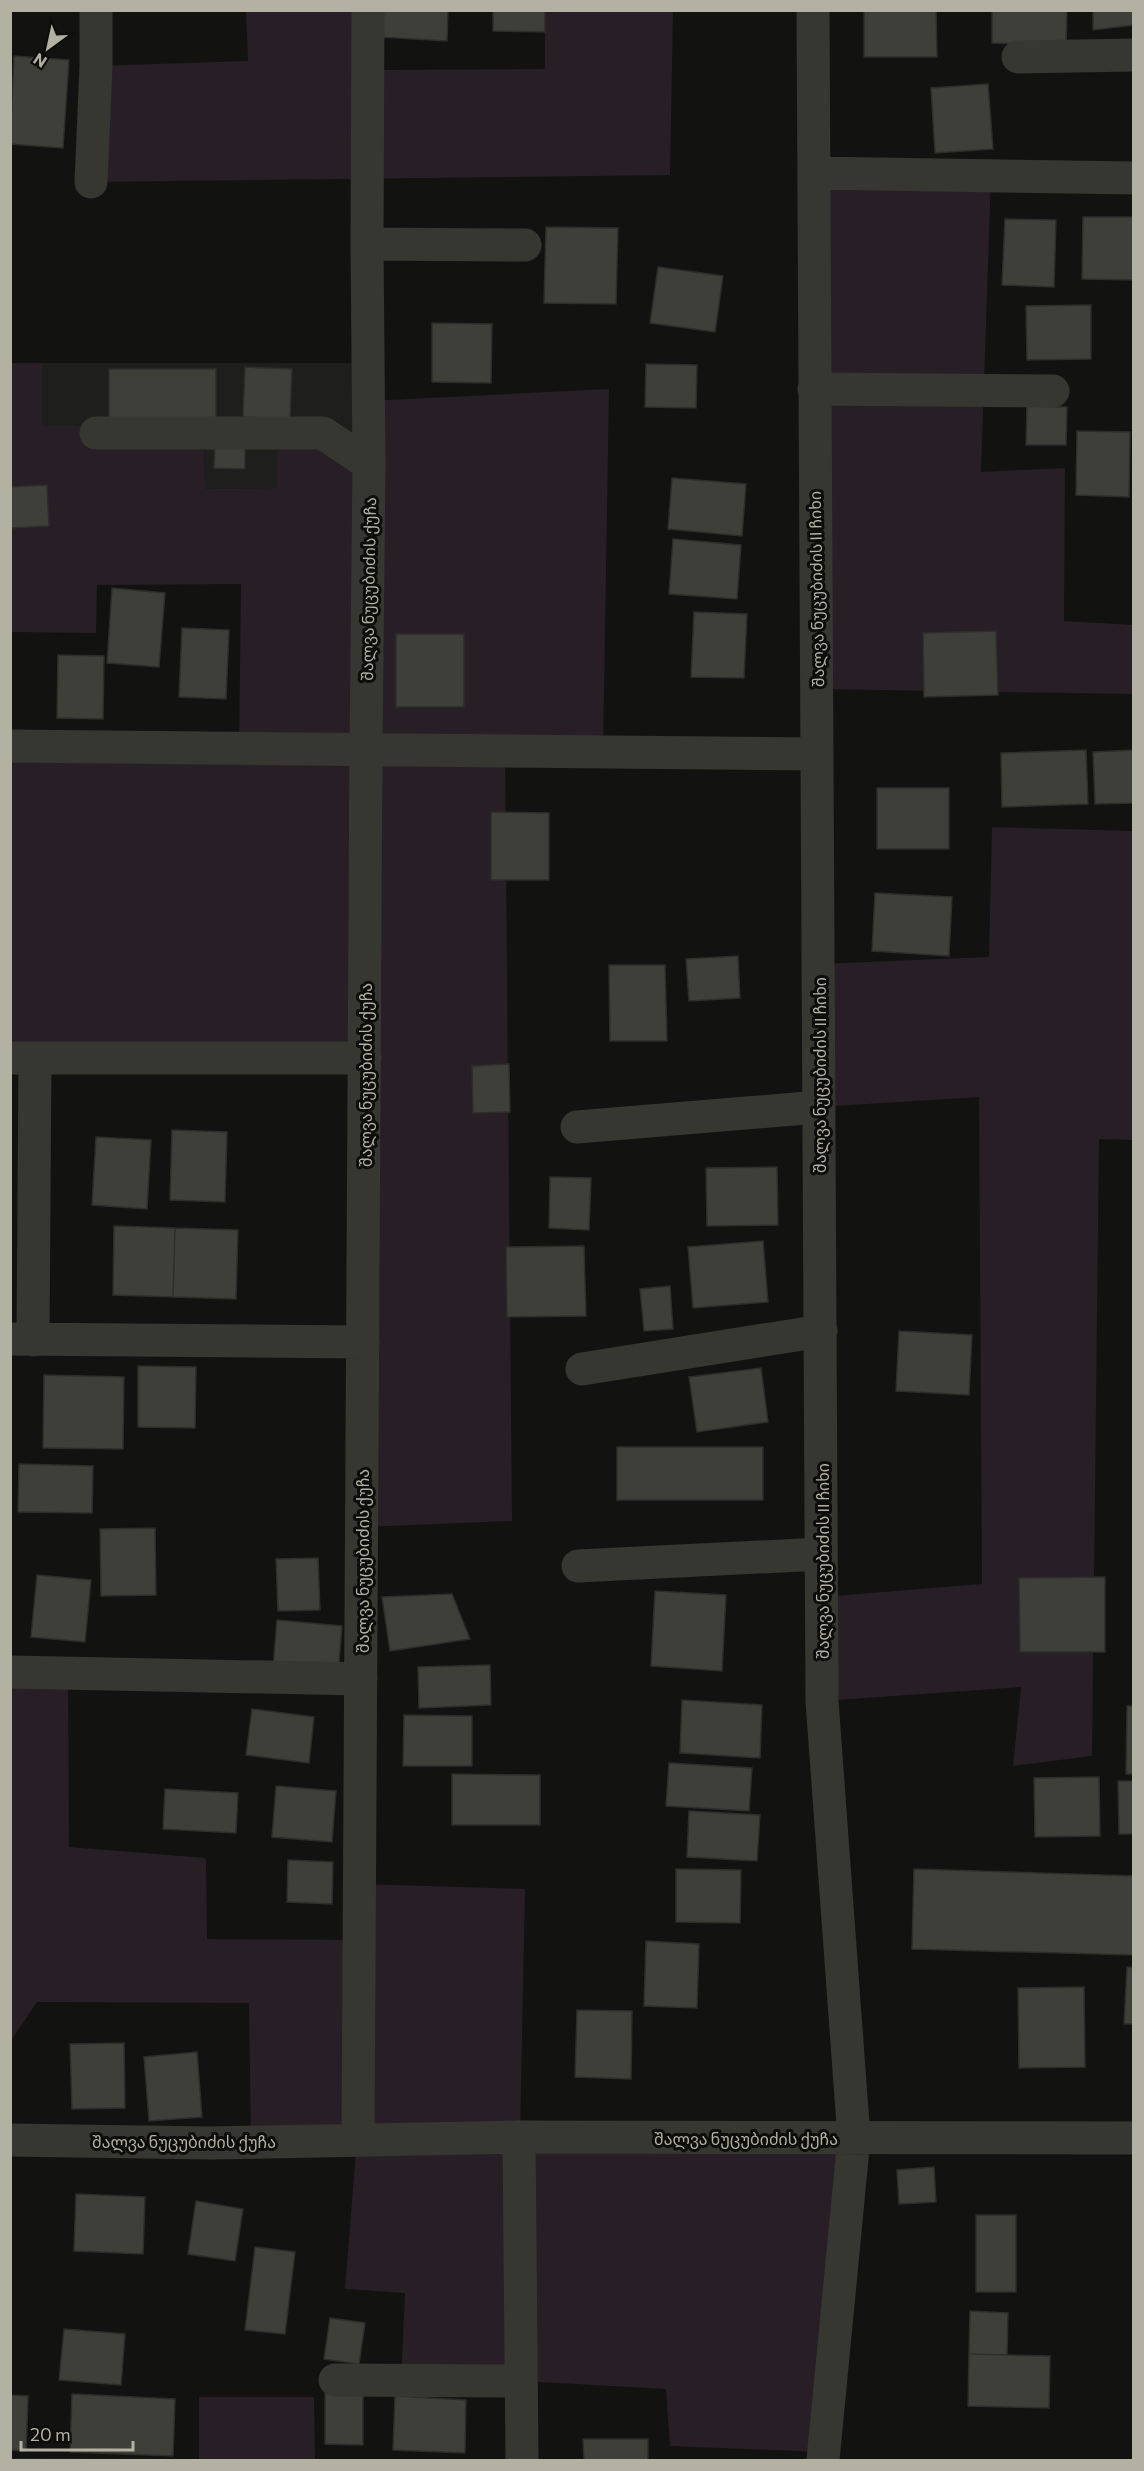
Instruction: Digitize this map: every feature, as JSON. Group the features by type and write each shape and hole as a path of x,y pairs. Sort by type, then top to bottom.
{"street":[{"path":"91,182 96,10"},
{"name":"შალვა ნუცუბიძის ქუჩა","path":"358,2139 369,464 368,10"},
{"name":"შალვა ნუცუბიძის II ჩიხი","path":"813,10 822,1701 854,2138 823,2460"},
{"path":"1018,57 1134,55"},
{"path":"814,173 1134,178"},
{"path":"367,244 525,245"},
{"path":"814,388 1053,391"},
{"path":"96,433 323,433 369,464"},
{"path":"10,746 817,754"},
{"path":"363,1342 22,1339 23,1058 365,1058"},
{"path":"577,1127 819,1107"},
{"path":"582,1369 820,1331"},
{"path":"578,1566 821,1554"},
{"path":"10,1672 361,1679"},
{"path":"519,2137 522,2460"},
{"name":"შალვა ნუცუბიძის ქუჩა","path":"10,2140 211,2143 519,2137 1134,2138"},
{"path":"335,2380 521,2381"}],"shaded area":[{"path":"246,11 368,11 368,70 545,69 545,11 673,11 670,175 91,182 96,66 248,61"},
{"path":"814,173 991,176 981,472 1065,468 1064,621 1133,625 1133,694 817,689"},
{"path":"11,363 42,363 42,426 204,426 205,489 277,488 277,448 369,448 369,401 609,389 603,752 505,751 512,1521 362,1527 365,1058 11,1058 11,746 239,748 241,584 97,585 96,633 11,632"},
{"path":"42,363 369,363 369,448 277,448 277,488 205,489 204,426 42,426"},
{"path":"992,827 1133,831 1133,1140 1099,1139 1092,1756 1013,1766 1021,1687 822,1701 822,1597 982,1584 979,1097 819,1107 818,964 989,957"},
{"path":"11,1672 68,1673 69,1847 206,1858 207,1939 359,1940 360,1884 525,1889 520,2137 854,2138 823,2452 670,2446 666,2389 521,2381 401,2381 405,2293 345,2289 357,2139 251,2142 249,2003 37,2002 11,2041"},
{"path":"199,2397 314,2397 315,2460 11,2460 11,2458 199,2459"}],"building":[{"path":"382,10 448,10 447,41 381,37"},
{"path":"493,10 545,10 545,32 493,31"},
{"path":"864,10 936,10 937,57 864,57"},
{"path":"992,10 1067,10 1066,45 992,43"},
{"path":"1093,10 1134,10 1134,25 1093,30"},
{"path":"14,56 69,60 63,148 10,144"},
{"path":"988,84 993,149 935,153 931,88"},
{"path":"1083,217 1134,217 1134,280 1082,279"},
{"path":"1005,219 1056,220 1054,287 1002,285"},
{"path":"546,227 618,228 616,304 544,303"},
{"path":"658,267 723,276 715,332 650,323"},
{"path":"1091,305 1091,359 1027,360 1026,306"},
{"path":"432,323 492,324 491,383 432,382"},
{"path":"646,364 697,365 696,408 645,407"},
{"path":"245,367 292,369 290,419 243,417"},
{"path":"109,369 216,369 216,418 109,418"},
{"path":"1027,406 1067,407 1066,445 1026,445"},
{"path":"1077,431 1130,432 1129,497 1076,495"},
{"path":"215,444 245,444 245,469 214,468"},
{"path":"672,478 746,484 742,536 668,529"},
{"path":"47,485 49,526 10,528 10,487"},
{"path":"673,539 741,545 737,599 669,594"},
{"path":"112,588 165,593 159,667 107,663"},
{"path":"694,612 747,614 744,678 691,677"},
{"path":"182,628 229,630 226,699 179,697"},
{"path":"996,631 998,695 924,697 923,633"},
{"path":"396,634 464,634 464,707 396,707"},
{"path":"58,655 104,656 103,719 57,718"},
{"path":"1086,750 1088,804 1002,807 1001,753"},
{"path":"1134,750 1134,803 1095,804 1093,752"},
{"path":"877,788 949,788 949,849 877,849"},
{"path":"491,812 549,813 549,880 491,880"},
{"path":"875,893 952,897 949,956 872,951"},
{"path":"738,956 740,998 689,1001 686,959"},
{"path":"609,965 665,965 667,1041 610,1041"},
{"path":"509,1064 510,1112 473,1113 472,1066"},
{"path":"172,1130 227,1132 225,1202 170,1200"},
{"path":"96,1137 151,1140 147,1209 92,1205"},
{"path":"777,1167 778,1225 707,1226 706,1168"},
{"path":"550,1177 591,1178 589,1230 549,1228"},
{"path":"114,1226 175,1228 173,1297 113,1295"},
{"path":"175,1228 238,1230 236,1299 173,1297"},
{"path":"763,1241 768,1302 693,1308 688,1247"},
{"path":"584,1246 586,1316 507,1317 506,1247"},
{"path":"670,1286 673,1329 644,1331 640,1289"},
{"path":"899,1331 972,1335 969,1395 896,1391"},
{"path":"138,1366 196,1367 195,1428 138,1427"},
{"path":"761,1368 768,1422 697,1432 689,1377"},
{"path":"44,1375 124,1377 123,1449 43,1448"},
{"path":"617,1447 763,1447 763,1500 617,1500"},
{"path":"19,1464 93,1466 92,1513 18,1512"},
{"path":"155,1528 156,1595 101,1596 100,1529"},
{"path":"318,1558 320,1610 278,1611 276,1559"},
{"path":"37,1575 91,1580 85,1642 31,1637"},
{"path":"1105,1577 1105,1652 1020,1652 1019,1578"},
{"path":"655,1591 726,1595 722,1671 651,1666"},
{"path":"452,1594 470,1639 390,1651 382,1597"},
{"path":"277,1620 342,1626 338,1674 273,1668"},
{"path":"490,1665 491,1705 419,1708 418,1667"},
{"path":"682,1700 762,1705 760,1758 680,1753"},
{"path":"1127,1706 1134,1706 1134,1774 1126,1774"},
{"path":"252,1709 314,1717 309,1763 246,1755"},
{"path":"404,1715 472,1716 472,1766 403,1766"},
{"path":"669,1763 752,1768 749,1811 666,1806"},
{"path":"452,1774 540,1775 540,1825 452,1825"},
{"path":"1099,1777 1100,1836 1035,1837 1034,1778"},
{"path":"1118,1781 1134,1781 1134,1834 1119,1834"},
{"path":"276,1786 336,1791 332,1842 272,1837"},
{"path":"165,1789 238,1793 236,1833 163,1829"},
{"path":"689,1811 760,1815 757,1861 687,1857"},
{"path":"288,1860 333,1862 332,1904 287,1902"},
{"path":"676,1869 741,1870 740,1923 676,1922"},
{"path":"914,1869 1134,1876 1133,1955 912,1949"},
{"path":"646,1941 699,1944 697,2008 644,2006"},
{"path":"1127,1967 1134,1968 1134,2024 1124,2024"},
{"path":"1084,1987 1085,2067 1019,2068 1018,1988"},
{"path":"577,2010 632,2011 631,2079 575,2077"},
{"path":"124,2043 125,2108 72,2109 70,2044"},
{"path":"197,2052 202,2117 149,2121 144,2057"},
{"path":"934,2167 936,2202 899,2204 897,2170"},
{"path":"76,2194 145,2197 143,2254 74,2251"},
{"path":"196,2201 243,2209 235,2261 188,2254"},
{"path":"976,2215 1016,2215 1016,2292 976,2292"},
{"path":"255,2247 295,2252 285,2334 245,2330"},
{"path":"970,2311 1008,2313 1007,2355 969,2354"},
{"path":"330,2318 365,2323 359,2364 324,2359"},
{"path":"64,2329 125,2334 121,2385 59,2380"},
{"path":"969,2354 1050,2356 1049,2408 968,2406"},
{"path":"325,2393 363,2393 363,2445 325,2444"},
{"path":"72,2394 175,2399 173,2456 70,2452"},
{"path":"10,2395 28,2396 26,2451 10,2450"},
{"path":"395,2396 466,2400 465,2453 393,2450"},
{"path":"583,2439 648,2439 648,2460 584,2460"}]}
